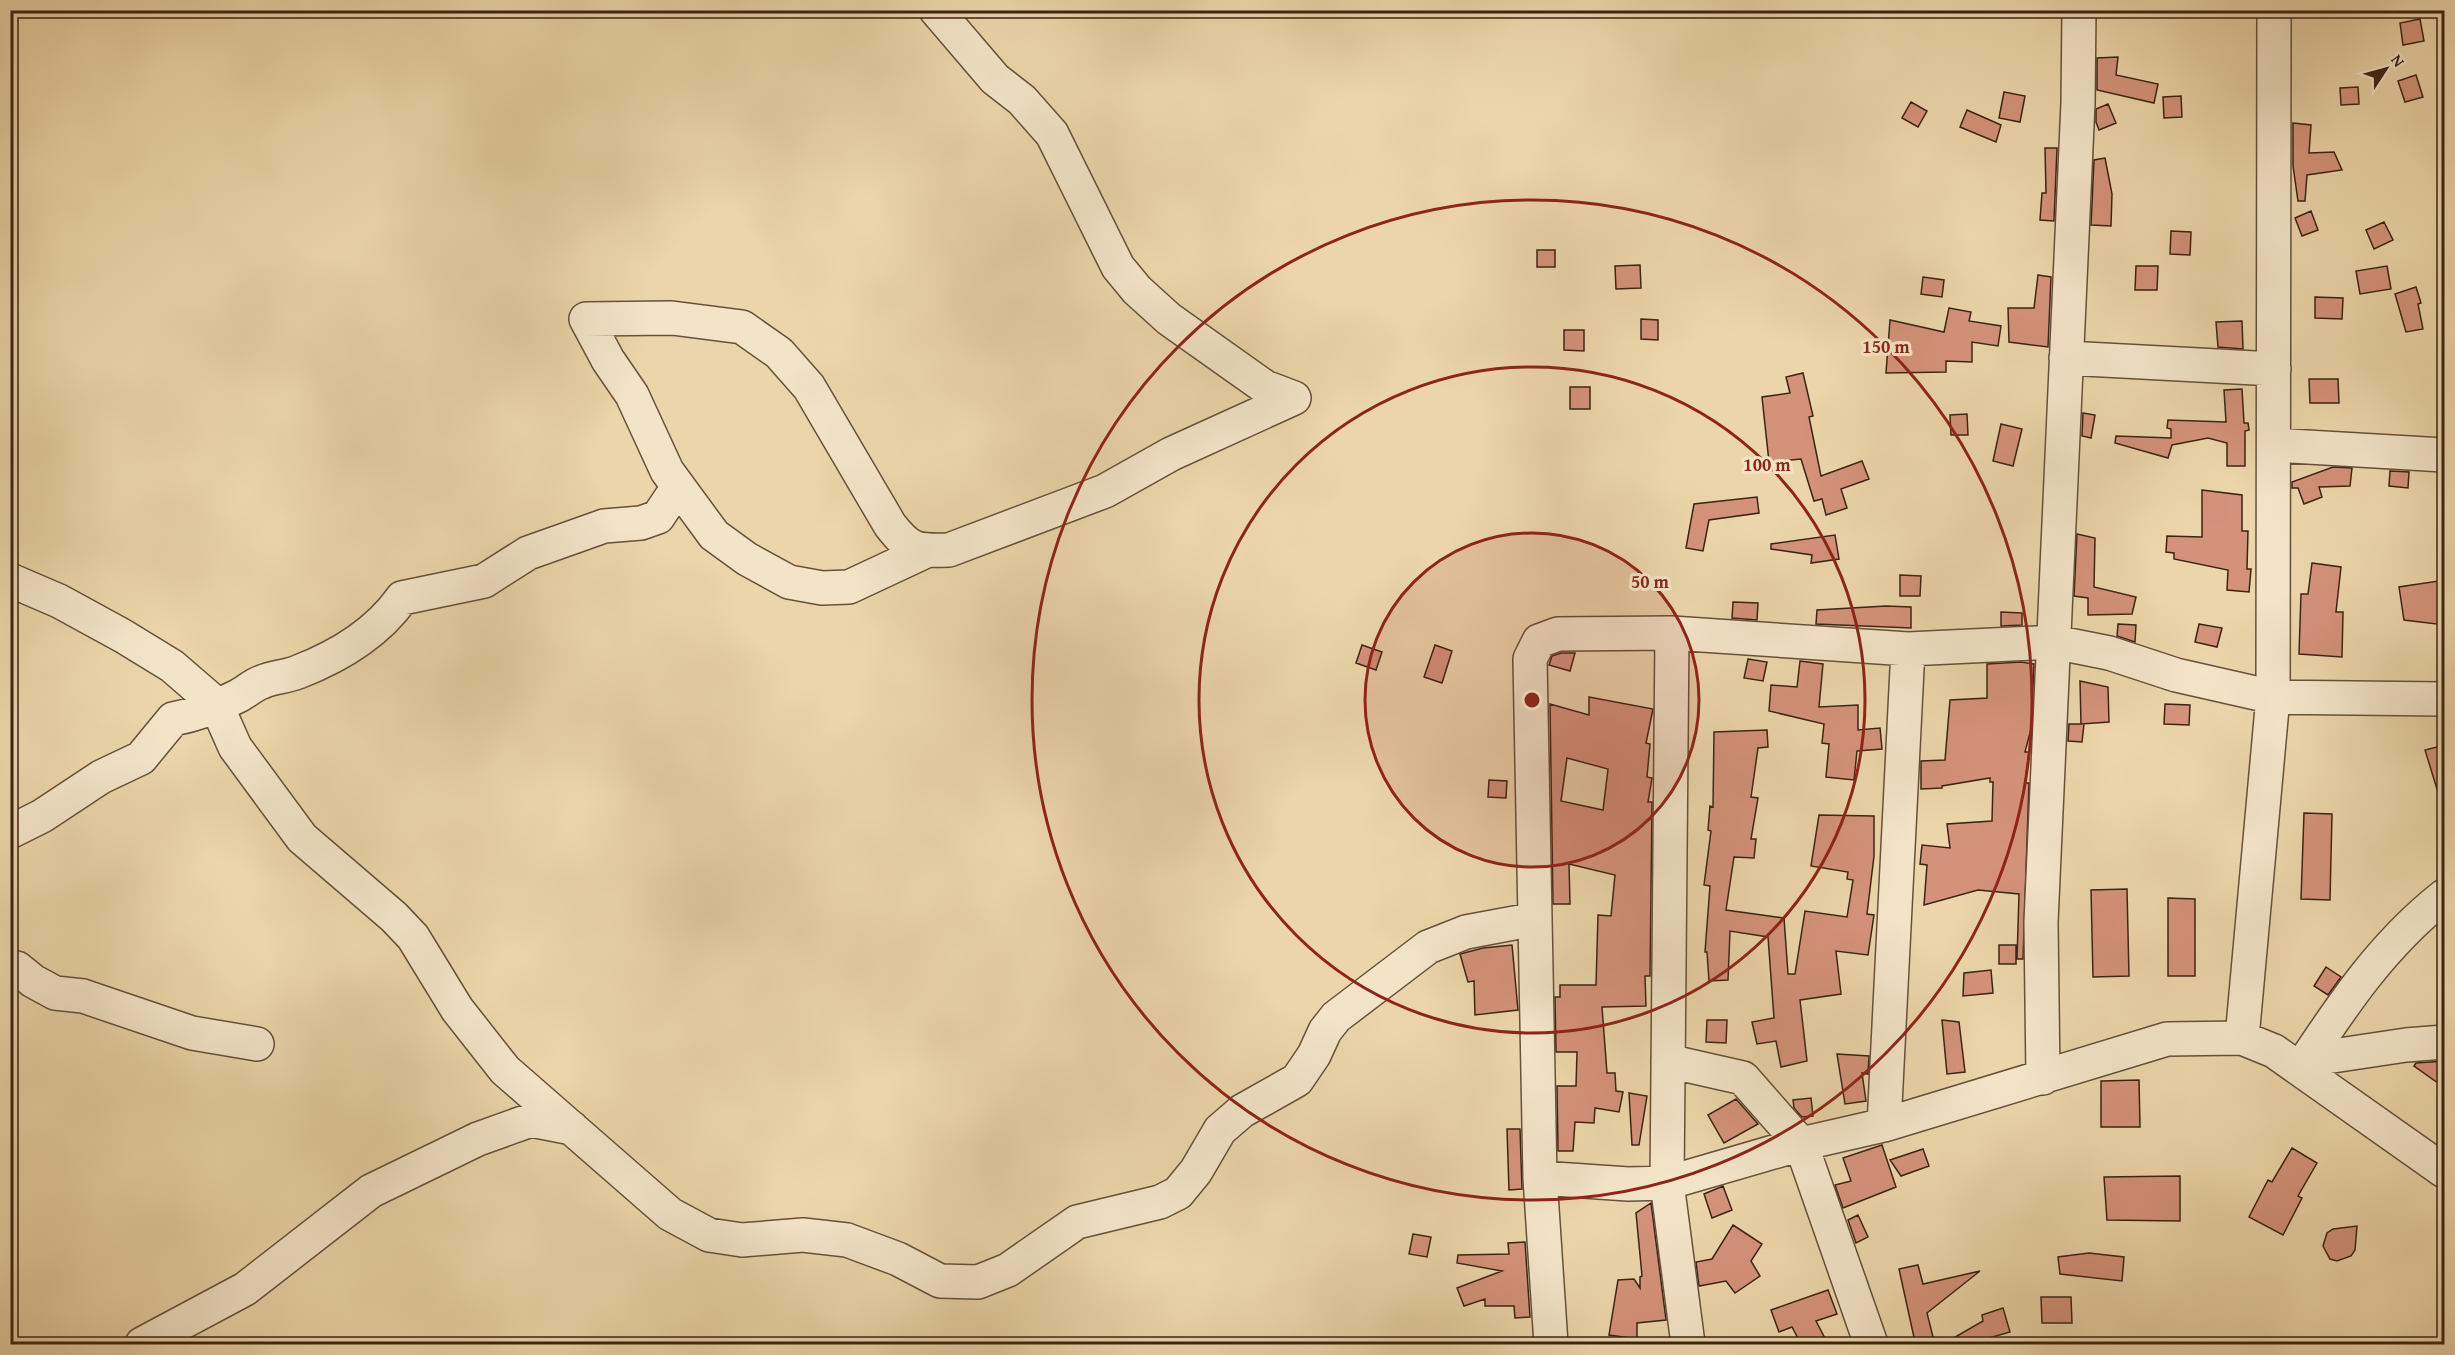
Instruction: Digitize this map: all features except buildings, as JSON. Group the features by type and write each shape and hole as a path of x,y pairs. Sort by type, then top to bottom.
{"street":[{"path":"926,551 849,587 822,588 789,582 747,559 714,535 667,471 632,395 608,360 586,319 672,318 742,327 779,353 809,387 890,525 905,544 926,551 949,550 1106,491 1190,445 1294,398 1265,387 1169,319 1137,290 1118,267 1053,134 1022,100 995,79 936,10"},
{"path":"2043,1078 2041,922 2078,103 2079,10"},
{"path":"2242,1038 2273,697 2274,10"},
{"path":"2066,358 2274,369"},
{"path":"2274,445 2445,455"},
{"path":"10,832 42,816 101,777 141,758 173,719 193,716 216,704 237,697 261,682 297,673 326,658 374,630 387,619 402,598 484,581 528,553 604,526 642,523 658,517 678,487"},
{"path":"10,580 59,601 123,636 172,666 216,704 235,747 302,838 394,917 413,937 457,1009 505,1070 670,1214 709,1235 742,1240 802,1235 847,1240 898,1259 940,1281 978,1281 1008,1270 1077,1222 1160,1202 1178,1193 1196,1171 1220,1130 1242,1111 1297,1080 1314,1055 1325,1031 1345,1010 1428,947 1466,932 1535,919"},
{"path":"1551,1344 1540,1178 1530,659 1539,641 1558,634 1672,633 1908,649 2054,642 2109,653 2176,675 2273,697 2445,699"},
{"path":"1672,633 1667,1183 1688,1344"},
{"path":"1884,1125 1908,649"},
{"path":"2303,1065 2361,978 2420,915 2445,896"},
{"path":"10,967 17,968 33,981 55,993 83,996 192,1033 257,1044"},
{"path":"1540,1178 1628,1184 1667,1183 1801,1144 1884,1125 2167,1039 2242,1038 2303,1065 2445,1171"},
{"path":"2303,1065 2445,1042"},
{"path":"1668,1061 1743,1078 1801,1144 1871,1344"},
{"path":"142,1344 245,1289 371,1191 477,1139 531,1120 573,1128"}]}
